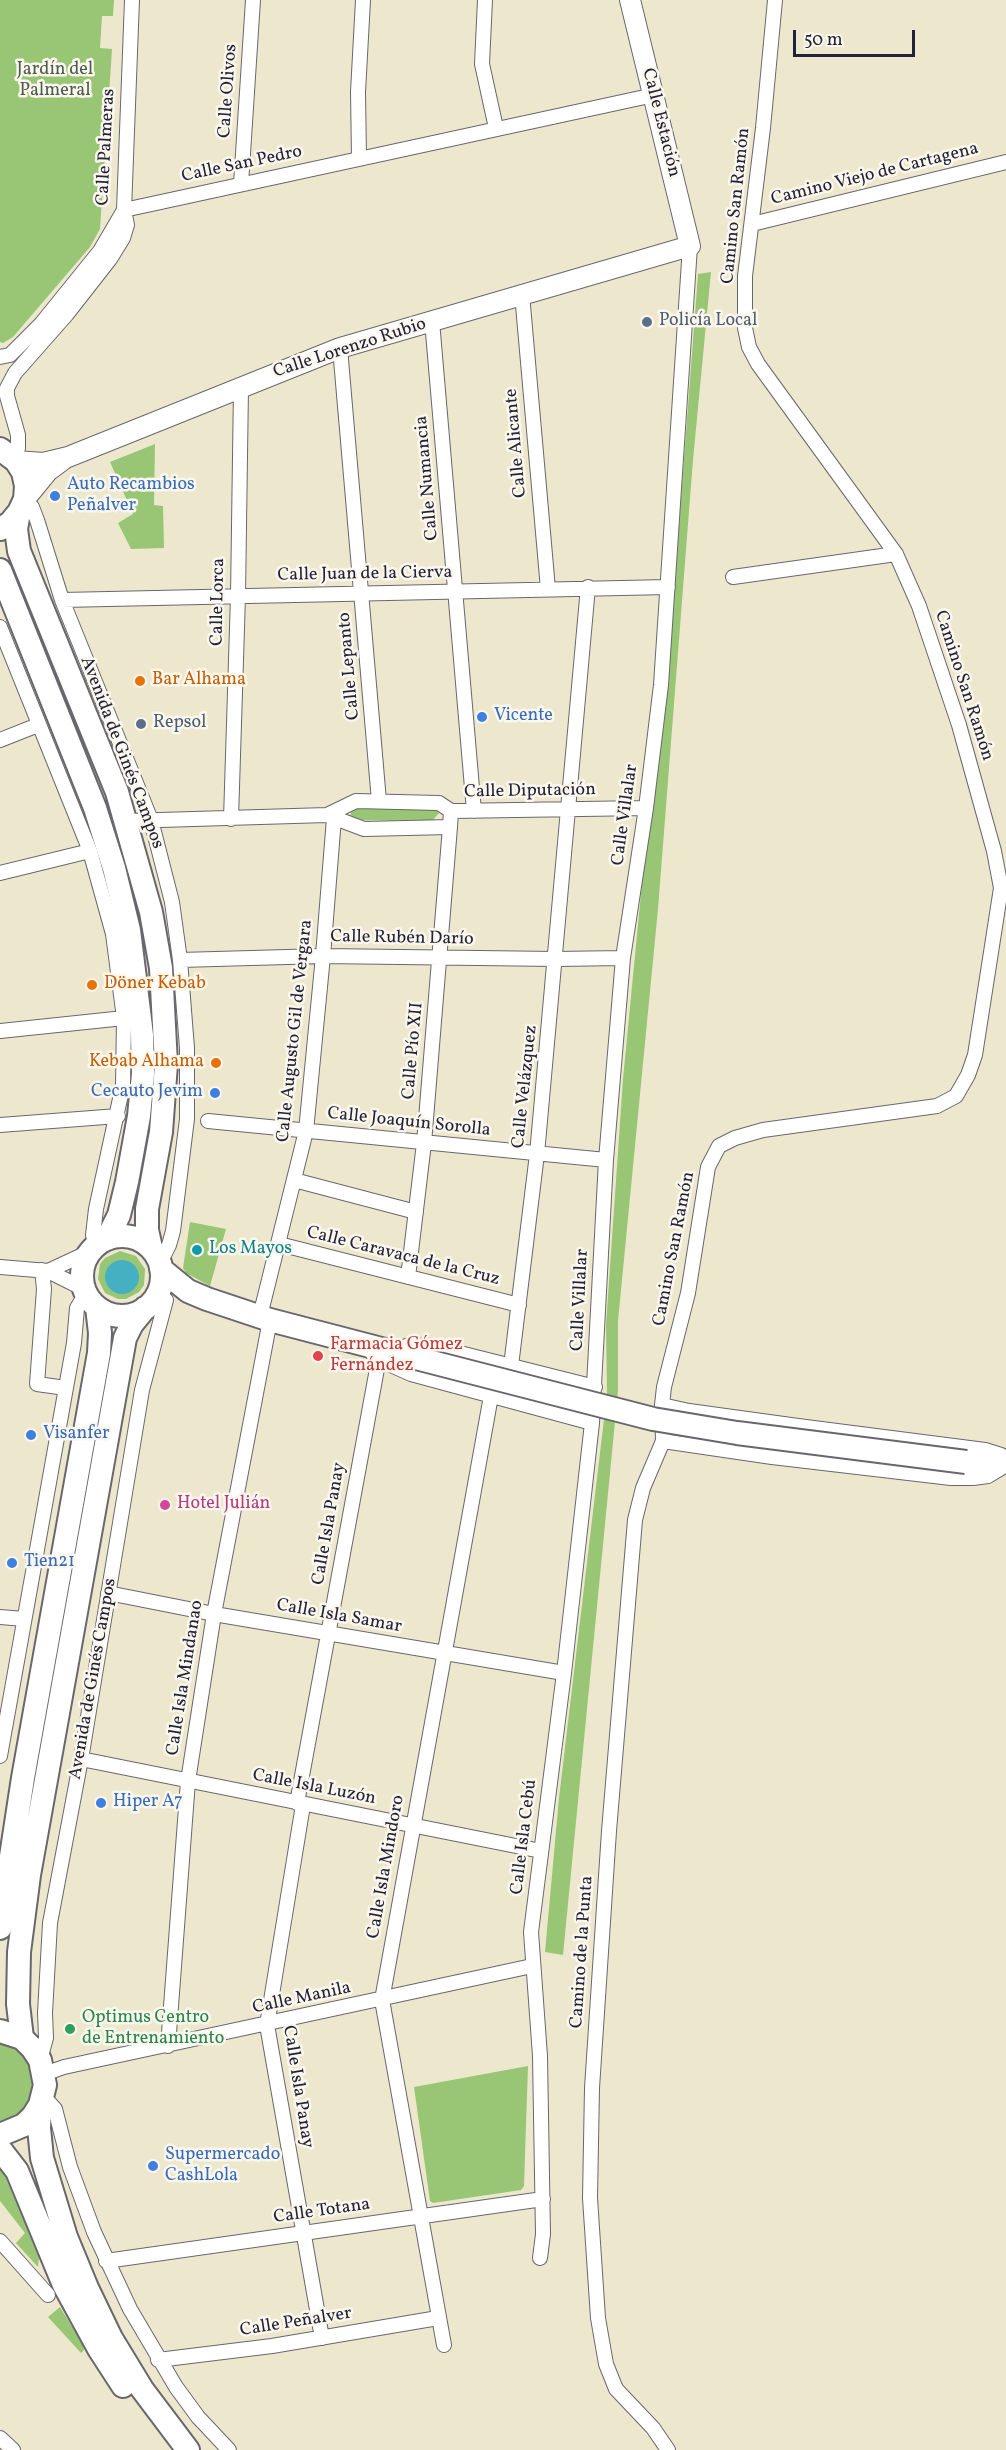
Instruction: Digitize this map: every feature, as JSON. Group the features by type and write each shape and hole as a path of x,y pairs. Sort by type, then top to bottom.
{"main road":[{"name":"Calle Estación","path":"630,0 690,246"},
{"name":"Calle Lorenzo Rubio","path":"10,456 43,463 68,457 340,348 690,246"},
{"path":"10,456 24,479 22,506"},
{"path":"0,529 10,523 48,471 68,457"},
{"name":"Avenida de Ginés Campos","path":"22,506 16,529 19,551 117,792 151,912 160,968 166,1064 160,1132 147,1209 147,1230 157,1260"},
{"path":"0,570 95,808 114,868 131,942 142,1035 143,1074 139,1116 119,1215 83,1269 100,1333 99,1353 17,1812 0,1928"},
{"path":"98,1245 119,1236 142,1241 157,1260 188,1291 265,1318 361,1343 385,1354 416,1358 654,1419 737,1433 966,1462 1006,1461"},
{"path":"153,1304 160,1288 157,1260"},
{"path":"89,1296 108,1313 120,1316 133,1314 153,1304 207,1299"},
{"name":"Avenida de Ginés Campos","path":"21,2038 18,2004 19,1952 29,1875 125,1338 132,1324 153,1304"},
{"path":"0,2031 21,2038 32,2048 42,2084 24,2125 0,2135"},
{"name":"Avenida de Ginés Campos","path":"42,2084 39,2128 42,2158 66,2237 111,2338 142,2389 188,2450"},
{"path":"0,2149 16,2171 64,2285 99,2349 148,2419 177,2450"}],"street":[{"name":"Calle Palmeras","path":"0,357 15,350 59,302 100,251 124,210 132,0"},
{"name":"Calle Olivos","path":"240,184 253,0"},
{"path":"359,158 358,92 363,0"},
{"path":"485,0 482,63 496,128"},
{"name":"Camino San Ramón","path":"663,1441 664,1387 687,1293 708,1167 719,1146 735,1138 763,1130 937,1106 956,1096 968,1075 975,1055 1001,888 994,851 959,725 919,606 896,554 748,347 745,328 745,276 775,0"},
{"name":"Calle San Pedro","path":"124,210 654,94"},
{"name":"Camino Viejo de Cartagena","path":"752,224 1006,162"},
{"path":"10,456 18,448 18,435 7,396 7,388 15,373 110,259 123,238 127,225 124,210"},
{"name":"Calle Villalar","path":"592,1423 606,1160 623,957 660,685 690,246"},
{"name":"Calle Alicante","path":"522,294 548,588"},
{"name":"Calle Numancia","path":"432,321 474,811"},
{"name":"Calle Lepanto","path":"340,348 379,801"},
{"name":"Calle Lorca","path":"231,819 238,596 241,387"},
{"name":"Avenida de Ginés Campos","path":"22,506 32,507 62,600 151,820 172,902 180,960 187,1048 187,1119 173,1231 169,1245 157,1260"},
{"path":"733,577 896,554"},
{"name":"Calle Juan de la Cierva","path":"62,600 668,587"},
{"path":"570,811 588,588"},
{"path":"0,627 90,850 113,934 124,1018 123,1085 96,1209 93,1235 98,1245 45,1270"},
{"path":"0,740 38,724"},
{"name":"Calle Diputación","path":"330,816 356,801 439,803 451,811 570,811 645,808"},
{"name":"Calle Pío XII","path":"408,1277 424,1143 451,811"},
{"name":"Calle Velázquez","path":"511,1366 537,1154 570,811"},
{"path":"127,821 330,816 364,829 450,827"},
{"name":"Calle Augusto Gil de Vergara","path":"265,1318 279,1244 306,1131 323,956 330,816"},
{"path":"0,873 90,850"},
{"name":"Calle Rubén Darío","path":"180,960 323,956 556,959 623,957"},
{"path":"0,1031 124,1018"},
{"path":"0,1125 118,1116"},
{"name":"Calle Joaquín Sorolla","path":"208,1121 606,1160"},
{"path":"294,1180 416,1212"},
{"name":"Calle Caravaca de la Cruz","path":"279,1244 519,1305"},
{"path":"0,1267 45,1270 89,1296 77,1308 74,1343 0,1756"},
{"path":"45,1270 38,1384 66,1388"},
{"name":"Avenida de Ginés Campos","path":"42,2084 50,1923 81,1760 142,1390 153,1304"},
{"name":"Calle Isla Mindanao","path":"168,2046 188,1781 265,1318"},
{"path":"385,1354 410,1345 432,1346 595,1388"},
{"path":"385,1354 411,1374 592,1423"},
{"name":"Calle Isla Panay","path":"322,2338 267,2025 300,1804 329,1633 385,1354"},
{"name":"Calle Isla Mindoro","path":"444,2345 382,2000 491,1396"},
{"path":"662,1405 755,1420 985,1450 1006,1461 988,1476 951,1478 772,1457 663,1441"},
{"name":"Calle Isla Cebú","path":"540,2258 543,2199 540,2056 531,1932 564,1673 592,1423"},
{"name":"Camino de la Punta","path":"663,1441 643,1488 635,1520 592,2088 590,2198 598,2318 606,2364 616,2389 653,2428 668,2450"},
{"name":"Calle Isla Samar","path":"108,1593 214,1614 564,1673"},
{"path":"0,1617 24,1619"},
{"name":"Calle Isla Luzón","path":"81,1760 541,1851"},
{"name":"Calle Manila","path":"42,2084 64,2067 532,1966"},
{"path":"42,2084 55,2109 70,2167 106,2261 158,2360 198,2417 229,2450"},
{"name":"Calle Totana","path":"106,2261 543,2199"},
{"path":"0,2241 48,2295"},
{"name":"Calle Peñalver","path":"158,2360 322,2338 438,2318"}],"green space":[{"name":"Jardín del Palmeral","path":"0,0 114,0 113,16 102,16 100,48 112,49 100,229 90,247 13,337 3,343 0,342"},
{"path":"711,272 693,460 658,909 618,1321 618,1391 563,1955 545,1952 559,1798 607,1394 606,1325 623,1079 642,883 664,724 698,274"},
{"path":"155,444 154,505 163,506 164,548 131,549 118,523 133,514 110,462"},
{"path":"432,807 439,813 432,821 352,820 350,817 352,809"},
{"path":"190,1222 226,1229 210,1286 186,1273 183,1268"},
{"path":"120,1251 136,1256 145,1269 144,1285 139,1292 126,1299 118,1299 105,1293 98,1279 100,1264 105,1258"},
{"path":"0,2042 11,2045 22,2053 30,2064 34,2078 29,2103 20,2113 0,2122"},
{"path":"528,2066 524,2186 521,2190 433,2203 430,2201 414,2087"},
{"path":"0,2168 39,2258 38,2267 16,2243 25,2233 0,2201"},
{"path":"60,2307 83,2345 84,2350 81,2353 48,2317"}],"water":[{"path":"122,1260 134,1265 139,1277 134,1289 122,1294 110,1289 105,1277 110,1265"}],"place":[{"name":"Policía Local","path":"647,322"},
{"name":"Auto Recambios Peñalver","path":"55,496"},
{"name":"Bar Alhama","path":"140,681"},
{"name":"Vicente","path":"482,717"},
{"name":"Repsol","path":"141,724"},
{"name":"Döner Kebab","path":"92,985"},
{"name":"Kebab Alhama","path":"216,1063"},
{"name":"Cecauto Jevim","path":"215,1093"},
{"name":"Los Mayos","path":"197,1250"},
{"name":"Farmacia Gómez Fernández","path":"318,1356"},
{"name":"Visanfer","path":"31,1435"},
{"name":"Hotel Julián","path":"165,1505"},
{"name":"Tien21","path":"12,1563"},
{"name":"Hiper A7","path":"101,1803"},
{"name":"Optimus Centro de Entrenamiento","path":"70,2029"},
{"name":"Supermercado CashLola","path":"153,2166"}]}
